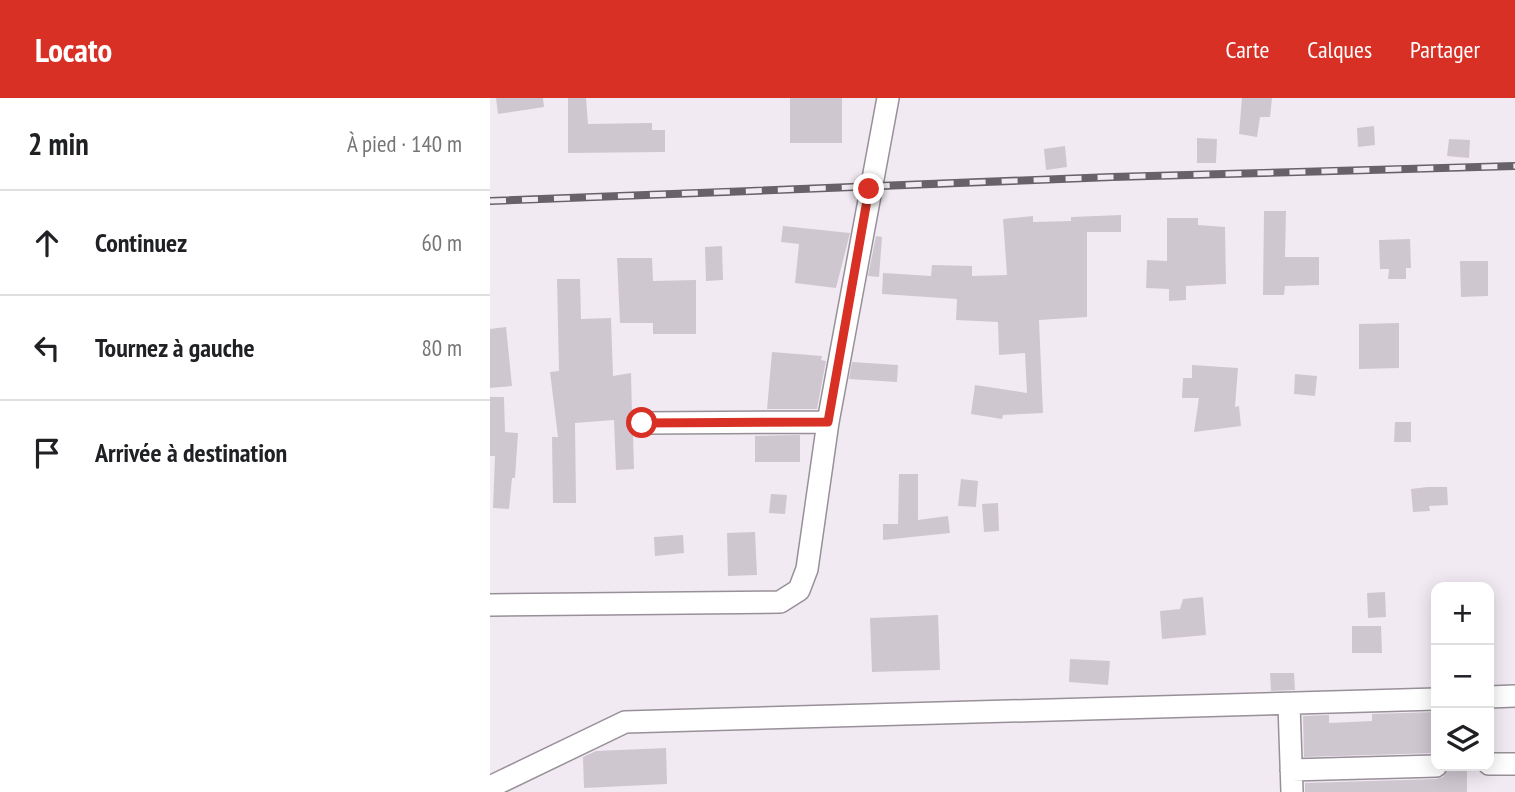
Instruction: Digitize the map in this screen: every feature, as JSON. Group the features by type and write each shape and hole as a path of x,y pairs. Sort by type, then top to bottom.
{"street":[{"path":"490,605 779,602 799,590 807,569 828,422 888,98"},
{"path":"642,423 828,422"},
{"path":"1494,697 1515,696"},
{"path":"490,787 625,722 1431,699"},
{"path":"1289,704 1292,792"},
{"path":"1494,764 1515,764"},
{"path":"1292,770 1431,766"}],"building":[{"path":"496,98 543,98 544,107 498,114"},
{"path":"568,98 586,98 588,124 652,123 652,130 665,130 665,152 568,153"},
{"path":"790,98 842,98 842,143 790,143"},
{"path":"1242,98 1272,98 1270,117 1260,117 1257,137 1239,134"},
{"path":"1374,126 1375,145 1358,147 1357,128"},
{"path":"1197,138 1217,139 1216,163 1197,163"},
{"path":"1449,139 1470,140 1469,158 1447,156"},
{"path":"1065,146 1067,167 1046,170 1044,149"},
{"path":"1264,211 1286,211 1285,257 1319,257 1319,285 1285,286 1284,295 1263,295"},
{"path":"1121,215 1121,232 1087,232 1087,317 1039,320 1043,413 1003,415 1002,419 971,414 975,385 1027,393 1025,353 999,355 998,322 956,320 957,299 882,294 883,273 931,276 932,265 972,266 972,276 1007,275 1003,219 1033,216 1033,222 1071,221 1071,217"},
{"path":"1167,218 1198,218 1198,225 1225,227 1226,284 1186,286 1186,300 1169,301 1169,289 1146,288 1147,260 1167,261"},
{"path":"783,226 850,233 836,288 795,283 799,244 781,242"},
{"path":"876,236 882,237 879,277 868,276"},
{"path":"1410,239 1411,268 1406,268 1406,279 1388,279 1389,269 1380,269 1379,240"},
{"path":"722,246 723,280 706,281 705,247"},
{"path":"617,258 652,258 653,281 696,280 696,334 653,334 653,323 620,323"},
{"path":"1460,261 1488,261 1488,296 1461,297"},
{"path":"557,279 580,279 581,319 611,318 613,376 631,373 632,415 629,424 633,432 634,469 616,470 614,420 575,423 576,503 553,503 552,437 558,437 550,372 559,371"},
{"path":"1399,323 1399,368 1359,369 1359,324"},
{"path":"506,327 512,386 490,388 490,329"},
{"path":"772,352 822,356 821,360 826,361 817,409 767,409"},
{"path":"852,362 898,365 897,382 849,379"},
{"path":"1192,365 1238,368 1235,407 1239,406 1241,426 1194,432 1199,398 1182,398 1183,378 1192,378"},
{"path":"1295,374 1317,376 1315,396 1294,394"},
{"path":"490,397 504,397 505,432 518,433 515,478 512,478 509,509 493,508 495,456 490,456"},
{"path":"1395,422 1411,422 1411,442 1394,442"},
{"path":"800,435 800,462 755,462 755,436"},
{"path":"899,474 918,474 918,520 948,516 950,533 883,540 883,524 898,524"},
{"path":"961,479 978,481 976,507 958,506"},
{"path":"1447,487 1448,505 1429,506 1430,511 1413,512 1411,489"},
{"path":"771,494 787,495 785,514 769,513"},
{"path":"998,503 999,531 984,532 982,504"},
{"path":"755,532 757,575 728,576 727,533"},
{"path":"683,535 684,553 655,556 654,537"},
{"path":"1385,592 1386,617 1368,618 1367,593"},
{"path":"1203,597 1206,635 1162,639 1160,611 1180,609 1183,599"},
{"path":"938,615 940,670 872,672 870,618"},
{"path":"1352,626 1381,626 1382,653 1352,653"},
{"path":"1070,659 1110,661 1108,685 1069,682"},
{"path":"1270,673 1294,673 1295,690 1271,691"},
{"path":"1431,712 1431,753 1304,757 1303,716 1329,715 1329,723 1372,721 1372,714"},
{"path":"666,748 667,784 584,788 583,757 596,751"},
{"path":"1447,771 1467,771 1467,792 1305,792 1305,783 1443,777"}],"railway":[{"path":"490,201 1112,177 1515,166"}],"route":[{"path":"642,423 828,422 869,189"}]}
